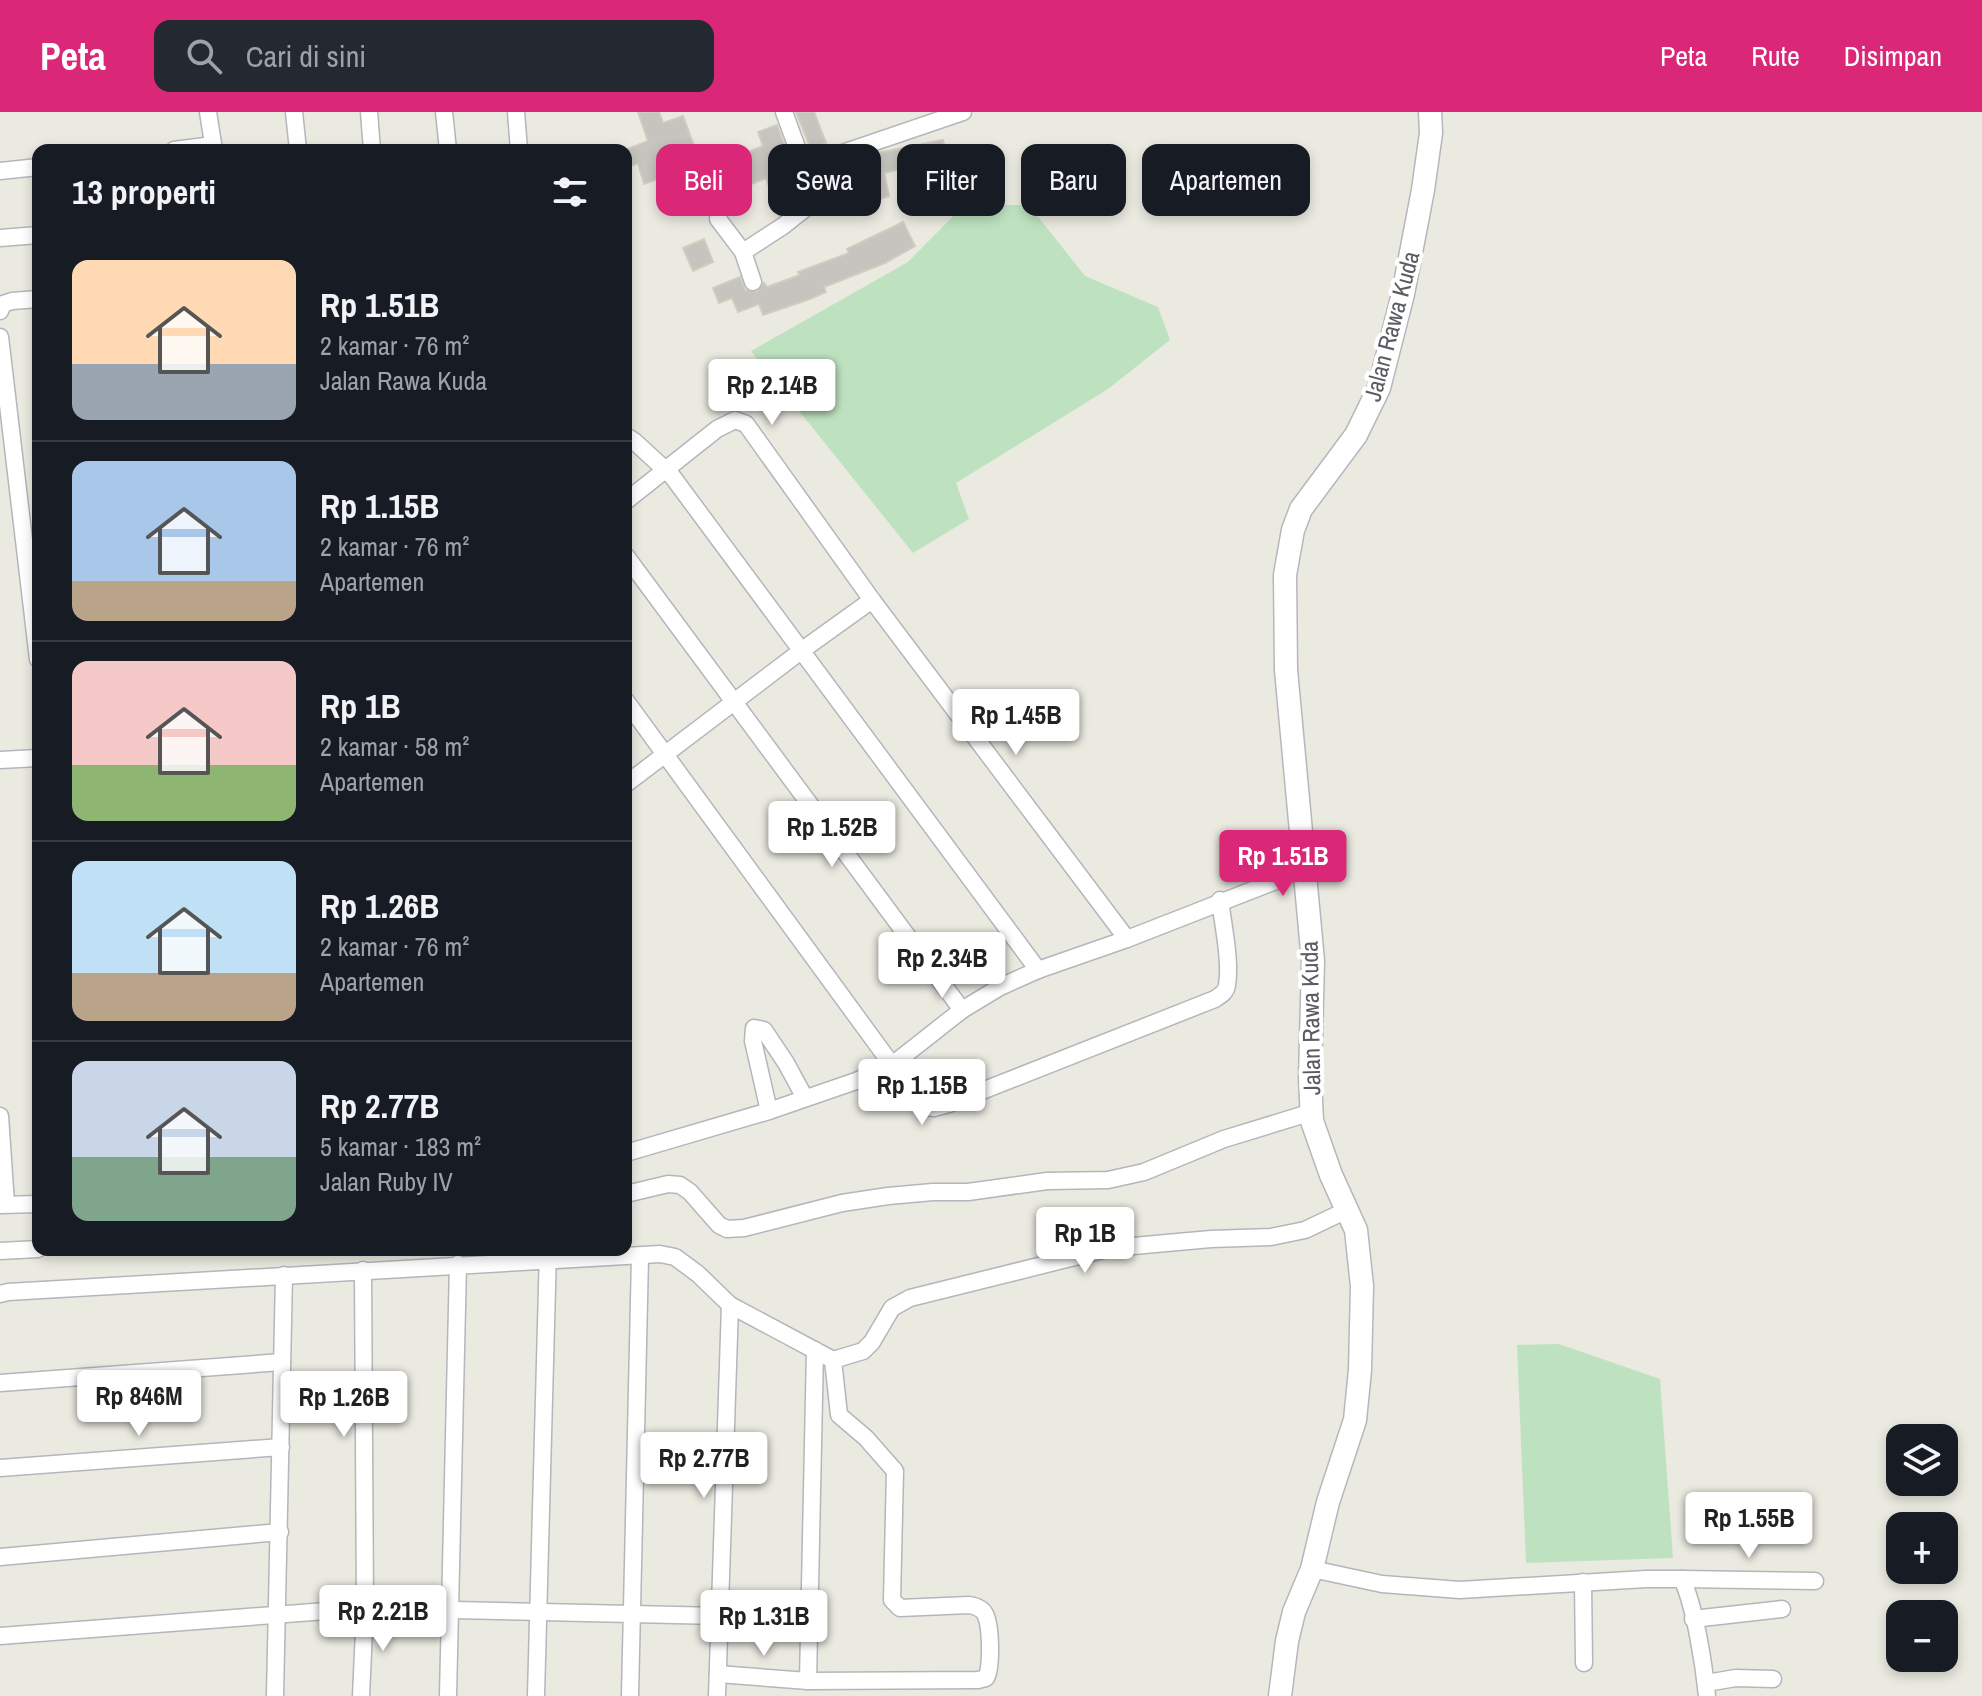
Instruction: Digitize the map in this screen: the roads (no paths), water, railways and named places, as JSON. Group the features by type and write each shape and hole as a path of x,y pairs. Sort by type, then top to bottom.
{"street":[{"path":"208,112 213,144"},
{"path":"294,112 297,144"},
{"path":"369,112 372,144"},
{"path":"444,112 447,144"},
{"path":"516,112 519,144"},
{"path":"784,112 796,144"},
{"path":"869,144 963,112"},
{"name":"Jalan Rawa Kuda","path":"1280,1696 1294,1612 1312,1569 1328,1502 1355,1420 1362,1286 1356,1230 1319,1144 1312,1112 1313,961 1286,670 1285,575 1293,530 1301,509 1356,435 1379,388 1403,294 1423,190 1431,133 1430,112"},
{"path":"0,171 32,168"},
{"path":"718,216 743,252 753,282"},
{"path":"743,252 796,216"},
{"path":"0,238 32,235"},
{"path":"0,311 3,304 32,299"},
{"path":"0,337 32,608"},
{"path":"632,496 717,429 735,420 746,424 872,600 1127,939"},
{"path":"632,441 666,469 1038,970"},
{"path":"632,564 962,1010"},
{"path":"632,779 872,600"},
{"path":"632,709 926,1107 940,1107 1215,999 1227,986 1220,900"},
{"path":"0,760 32,758"},
{"path":"632,1151 769,1111 856,1081 892,1065 962,1010 1000,987 1273,882 1302,865"},
{"path":"769,1111 753,1041 754,1028 764,1030 805,1098"},
{"path":"632,1193 668,1184 680,1185 719,1225 727,1229 744,1228 842,1203 888,1196 968,1192 1047,1181 1108,1180 1144,1172 1224,1139 1312,1112"},
{"path":"0,1116 3,1204 32,1204"},
{"path":"594,1256 660,1254 675,1257 730,1305 833,1360 863,1351 872,1342 892,1308 910,1298 1111,1248 1271,1237 1305,1230 1347,1210"},
{"path":"0,1251 32,1249"},
{"path":"0,1294 538,1256"},
{"path":"536,1696 548,1256"},
{"path":"630,1696 640,1257"},
{"path":"448,1696 458,1264"},
{"path":"361,1696 365,1608 363,1270"},
{"path":"275,1696 284,1275"},
{"path":"717,1696 730,1305"},
{"path":"808,1681 815,1350"},
{"path":"718,1674 808,1681 978,1680 986,1678 990,1671 986,1615 978,1607 900,1608 892,1600 895,1471 866,1438 839,1415 833,1360"},
{"path":"0,1383 282,1362"},
{"path":"0,1468 281,1447"},
{"path":"0,1557 280,1532"},
{"path":"1312,1569 1382,1584 1460,1590 1682,1579 1815,1581"},
{"path":"1682,1579 1706,1689 1736,1678 1773,1679"},
{"path":"1583,1582 1584,1663"},
{"path":"0,1636 365,1608 720,1616"},
{"path":"1693,1619 1782,1609"}]}
